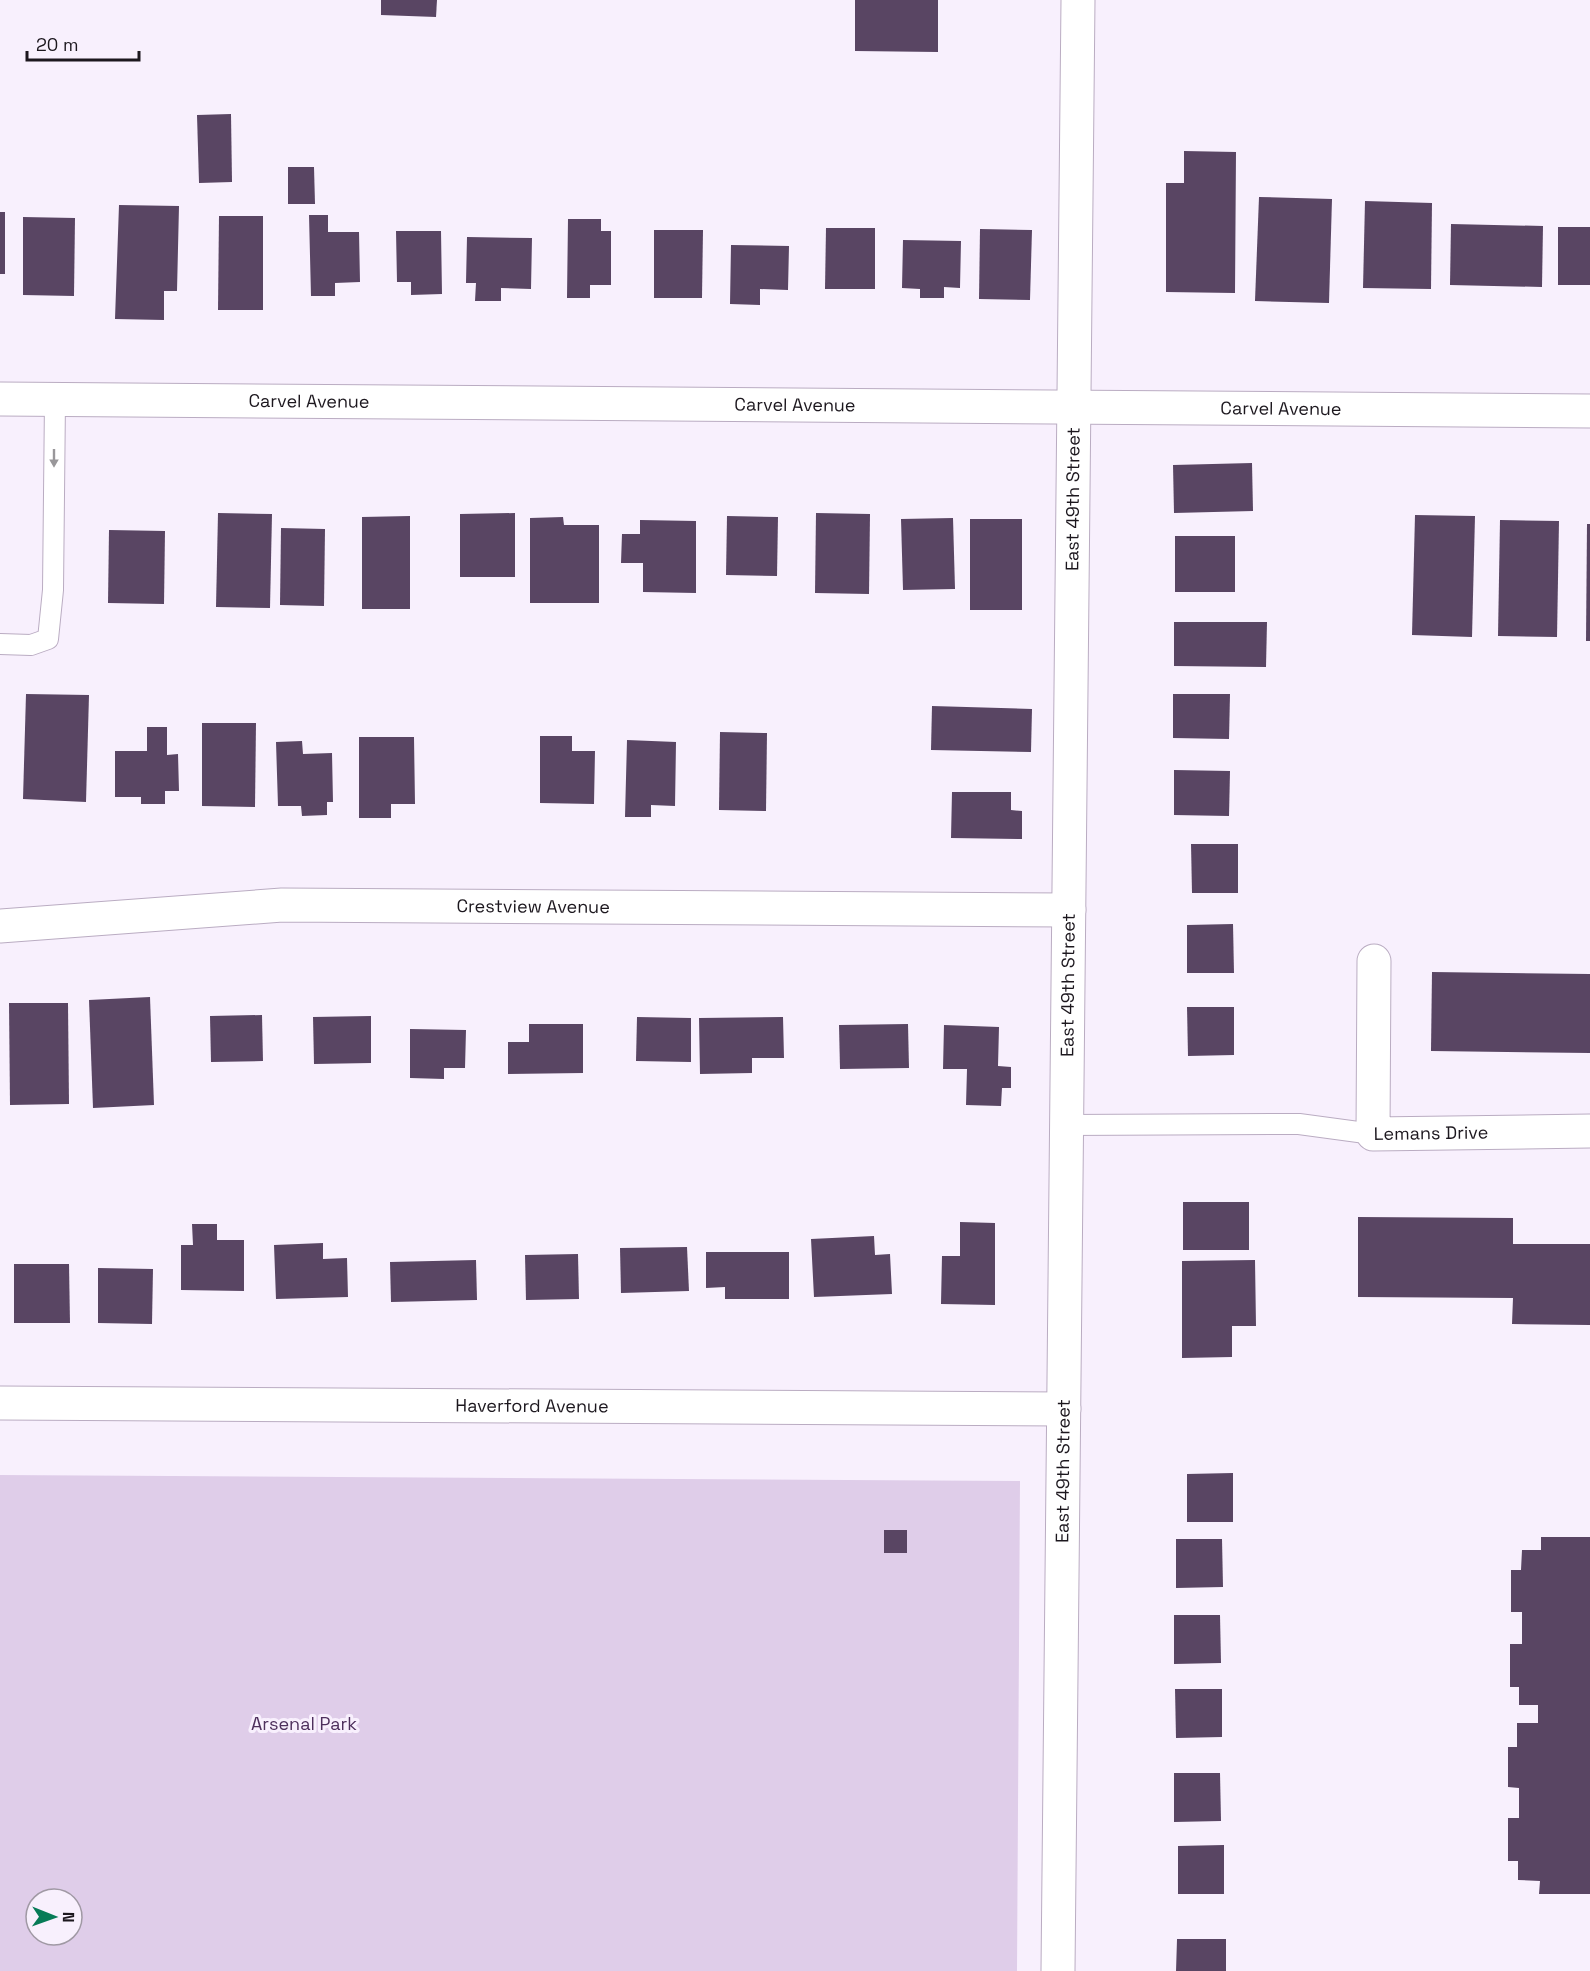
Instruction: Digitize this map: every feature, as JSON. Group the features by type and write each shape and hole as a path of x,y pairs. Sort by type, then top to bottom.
{"street":[{"name":"East 49th Street","path":"1058,1971 1078,0"},
{"name":"Carvel Avenue","path":"0,399 1590,411"},
{"name":"Crestview Avenue","path":"0,926 282,905 1069,910"},
{"name":"Lemans Drive","path":"1374,961 1373,1134 1590,1131"},
{"name":"Haverford Avenue","path":"0,1403 1064,1409"}],"lane":[{"path":"0,644 31,645 48,639 53,590 54,400"},
{"path":"1066,1125 1299,1124 1373,1134"}],"green space":[{"name":"Arsenal Park","path":"0,1475 1020,1481 1017,1971 0,1971"}],"building":[{"path":"381,0 437,0 436,17 381,15"},
{"path":"855,0 938,0 938,52 855,51"},
{"path":"231,114 232,182 199,183 197,115"},
{"path":"1184,151 1236,152 1235,293 1166,292 1166,183 1184,183"},
{"path":"288,167 314,167 315,204 288,204"},
{"path":"1259,197 1332,199 1329,303 1255,301"},
{"path":"1365,201 1432,203 1431,289 1363,288"},
{"path":"119,205 179,206 177,291 164,291 164,320 115,319"},
{"path":"0,212 5,212 5,274 0,274"},
{"path":"309,215 328,215 328,232 359,232 360,282 335,283 335,296 311,296"},
{"path":"219,216 263,216 263,310 218,310"},
{"path":"23,217 75,218 74,296 23,295"},
{"path":"568,219 601,219 601,231 611,231 611,285 590,285 590,298 567,298"},
{"path":"1451,224 1543,226 1542,287 1450,285"},
{"path":"1558,227 1590,227 1590,285 1558,285"},
{"path":"826,228 875,228 875,289 825,289"},
{"path":"980,229 1032,230 1030,300 979,299"},
{"path":"654,230 703,230 702,298 654,298"},
{"path":"396,231 441,231 442,294 411,295 411,282 397,282"},
{"path":"467,237 532,238 531,289 501,288 501,301 475,301 476,283 466,283"},
{"path":"903,240 961,241 960,288 944,287 944,298 920,298 920,289 902,288"},
{"path":"731,245 789,246 788,290 760,289 760,305 730,304"},
{"path":"1252,463 1253,511 1174,513 1173,465"},
{"path":"218,513 272,514 270,608 216,607"},
{"path":"515,513 515,577 460,577 460,514"},
{"path":"816,513 870,514 869,594 815,593"},
{"path":"1415,515 1475,516 1472,637 1412,635"},
{"path":"410,516 410,609 362,609 362,517"},
{"path":"727,516 778,517 777,576 726,575"},
{"path":"563,517 564,525 599,525 599,603 530,603 530,518"},
{"path":"953,518 955,589 903,590 901,519"},
{"path":"970,519 1022,519 1022,610 970,610"},
{"path":"640,520 696,521 696,593 643,592 643,563 621,563 622,534 640,534"},
{"path":"1500,520 1559,521 1557,637 1498,636"},
{"path":"1587,524 1590,524 1590,641 1586,641"},
{"path":"281,528 325,529 324,606 280,605"},
{"path":"109,530 165,531 164,604 108,603"},
{"path":"1175,536 1235,536 1235,592 1175,592"},
{"path":"1174,622 1267,622 1266,667 1174,666"},
{"path":"26,694 89,695 86,802 23,799"},
{"path":"1173,694 1230,694 1229,739 1173,738"},
{"path":"932,706 1032,709 1031,752 931,750"},
{"path":"202,723 256,723 255,807 202,806"},
{"path":"147,727 167,727 167,755 178,754 179,791 165,791 165,804 141,804 141,797 115,797 115,751 147,751"},
{"path":"720,732 767,733 766,811 719,810"},
{"path":"540,736 572,736 572,751 595,751 594,804 540,803"},
{"path":"359,737 414,737 415,804 391,804 391,818 359,818"},
{"path":"627,740 676,742 675,806 651,805 651,817 625,817"},
{"path":"302,741 303,754 332,753 333,802 327,802 327,815 302,816 301,806 278,806 276,742"},
{"path":"1174,770 1230,771 1229,816 1174,815"},
{"path":"952,792 1011,792 1011,810 1022,811 1022,839 951,838"},
{"path":"1191,844 1238,844 1238,893 1192,893"},
{"path":"1233,924 1234,973 1187,973 1187,925"},
{"path":"1432,972 1590,974 1590,1053 1431,1051"},
{"path":"150,997 154,1105 93,1108 89,1000"},
{"path":"9,1003 68,1003 69,1104 10,1105"},
{"path":"1187,1007 1234,1007 1234,1055 1188,1056"},
{"path":"262,1015 263,1061 211,1062 210,1016"},
{"path":"371,1016 371,1063 314,1064 313,1017"},
{"path":"637,1017 691,1018 691,1062 636,1061"},
{"path":"783,1017 784,1058 752,1058 752,1073 700,1074 699,1018"},
{"path":"529,1024 583,1024 583,1073 508,1074 508,1042 529,1042"},
{"path":"908,1024 909,1068 840,1069 839,1025"},
{"path":"944,1025 999,1027 998,1066 1011,1067 1011,1088 1002,1088 1001,1106 966,1105 967,1069 943,1069"},
{"path":"410,1029 466,1030 465,1068 444,1068 444,1079 410,1078"},
{"path":"1183,1202 1249,1202 1249,1250 1183,1250"},
{"path":"1358,1217 1513,1218 1513,1244 1590,1244 1590,1325 1512,1324 1513,1298 1358,1297"},
{"path":"960,1222 995,1223 995,1305 941,1304 942,1256 960,1256"},
{"path":"192,1224 217,1224 217,1240 244,1240 244,1291 181,1290 181,1245 193,1245"},
{"path":"874,1236 875,1255 890,1254 892,1294 814,1297 811,1239"},
{"path":"323,1243 323,1259 347,1258 348,1297 276,1299 274,1245"},
{"path":"687,1247 689,1291 621,1293 620,1248"},
{"path":"706,1252 789,1252 789,1299 725,1299 725,1287 706,1288"},
{"path":"578,1254 579,1299 526,1300 525,1255"},
{"path":"476,1260 477,1300 391,1302 390,1262"},
{"path":"1255,1260 1256,1326 1232,1326 1232,1357 1182,1358 1182,1261"},
{"path":"14,1264 69,1264 70,1323 14,1323"},
{"path":"98,1268 153,1269 152,1324 98,1323"},
{"path":"1233,1473 1233,1522 1187,1522 1187,1474"},
{"path":"884,1530 907,1530 907,1553 884,1553"},
{"path":"1541,1537 1590,1537 1590,1894 1539,1894 1540,1881 1518,1880 1518,1861 1508,1861 1508,1818 1519,1818 1519,1788 1508,1787 1508,1747 1517,1747 1517,1723 1538,1723 1538,1705 1519,1705 1519,1687 1510,1687 1510,1644 1522,1644 1522,1612 1511,1612 1511,1570 1521,1570 1522,1550 1541,1550"},
{"path":"1176,1539 1222,1539 1223,1587 1176,1588"},
{"path":"1174,1615 1220,1615 1221,1663 1174,1664"},
{"path":"1175,1689 1222,1689 1222,1737 1176,1738"},
{"path":"1174,1773 1220,1773 1221,1821 1174,1822"},
{"path":"1224,1845 1224,1894 1178,1894 1178,1846"},
{"path":"1177,1939 1226,1939 1226,1971 1176,1971"}]}
